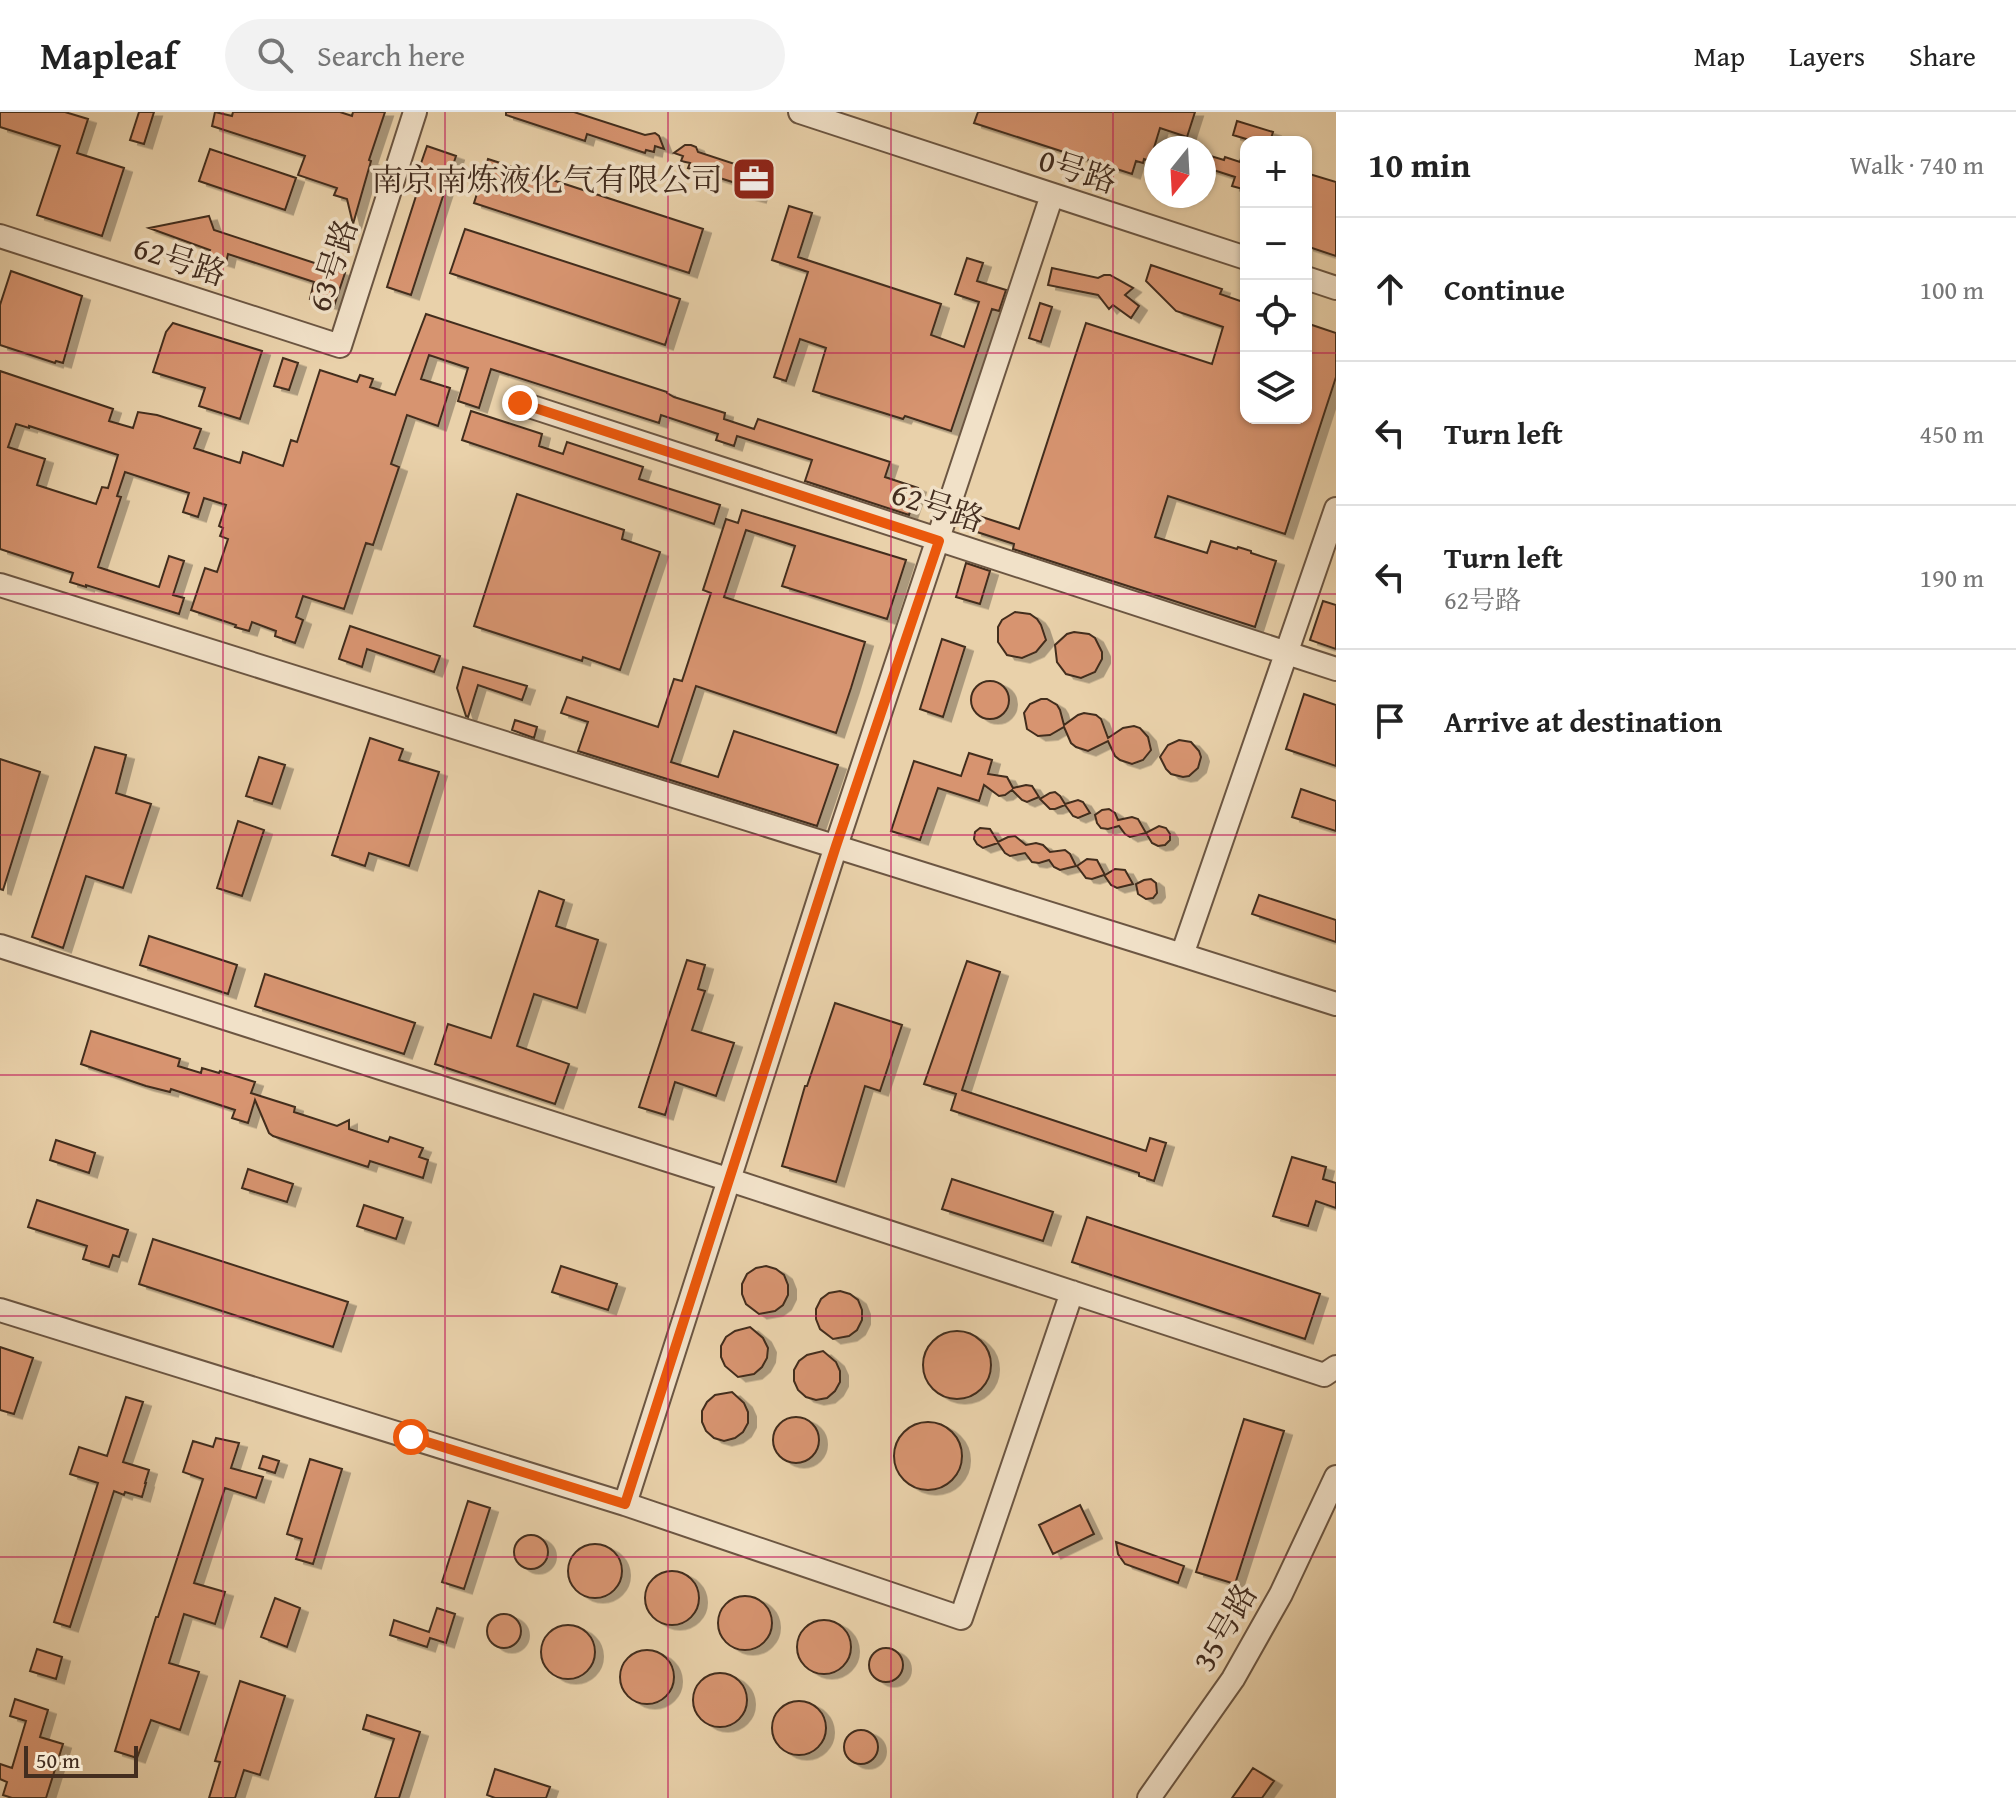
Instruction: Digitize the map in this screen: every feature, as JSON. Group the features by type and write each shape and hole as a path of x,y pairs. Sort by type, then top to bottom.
{"street":[{"name":"63号路","path":"340,346 415,112"},
{"name":"0号路","path":"800,112 1240,256"},
{"path":"625,1504 836,846 1052,195"},
{"name":"62号路","path":"0,236 340,346"},
{"path":"1312,280 1336,288"},
{"name":"62号路","path":"520,403 1336,669"},
{"path":"1182,955 1336,509"},
{"path":"0,585 1336,1004"},
{"path":"0,946 730,1180 1324,1375 1336,1367"},
{"path":"0,1310 625,1504 961,1618 1072,1292"},
{"name":"35号路","path":"1149,1798 1233,1679 1281,1594 1336,1477"}],"building":[{"path":"0,112 65,112 88,119 77,153 124,168 102,236 37,215 60,146 0,127"},
{"path":"139,112 154,112 144,144 130,140"},
{"path":"215,112 232,116 233,112 340,112 352,116 353,112 385,112 353,224 347,199 334,195 337,188 298,175 305,156 212,126"},
{"path":"506,112 574,112 645,135 655,133 664,149 655,146 654,152 646,150 645,153 587,134 585,141 506,115"},
{"path":"978,112 1195,112 1187,136 1160,128 1158,136 1144,136 1143,163 1136,161 1132,174 974,123"},
{"path":"1237,121 1273,132 1272,136 1233,135"},
{"path":"685,145 765,174 758,198 743,194 745,186 688,168 690,163 681,161 683,156 674,153"},
{"path":"427,146 456,156 411,295 387,287 423,174 418,172"},
{"path":"210,149 296,178 285,210 199,181"},
{"path":"1225,157 1240,162 1240,188 1232,186 1235,177 1216,171 1216,158 1224,160"},
{"path":"488,159 703,229 689,273 474,203"},
{"path":"1312,175 1336,182 1336,256 1312,248"},
{"path":"789,206 812,213 798,257 941,304 931,335 964,347 979,302 955,294 967,258 983,263 977,281 1006,290 999,311 992,309 951,431 813,391 826,348 800,339 786,381 774,377 808,272 772,260"},
{"path":"209,216 214,230 345,273 334,306 310,299 314,282 228,254 226,263 207,257 210,250 149,228"},
{"path":"465,229 680,299 665,345 450,273"},
{"path":"1151,265 1222,289 1220,294 1240,301 1240,424 1312,424 1312,325 1336,333 1336,377 1285,534 1168,496 1155,537 1207,553 1211,541 1276,561 1255,627 1013,549 1014,544 974,531 979,516 1019,529 1086,323 1212,364 1223,327 1176,311 1146,281"},
{"path":"1052,268 1098,278 1110,275 1133,288 1125,295 1139,306 1131,318 1113,305 1109,309 1098,295 1048,285"},
{"path":"11,271 82,296 63,363 0,345 0,305"},
{"path":"1040,303 1052,307 1041,342 1029,338"},
{"path":"426,314 667,392 725,413 724,419 754,429 758,419 890,462 885,477 918,488 909,515 805,481 812,460 737,436 734,446 716,440 718,434 661,415 659,423 491,369 479,408 458,401 468,368 429,355 421,379 450,388 438,426 407,415 391,464 399,467 373,545 366,543 344,609 303,596 296,617 303,620 295,643 275,636 276,631 252,622 249,631 191,610 205,568 217,572 228,539 220,536 223,528 219,526 226,505 204,498 198,517 183,512 189,493 125,472 117,496 121,497 98,567 159,587 169,556 184,561 173,595 184,598 179,614 70,582 73,573 0,549 0,371 113,409 109,421 133,428 138,412 157,415 201,429 194,448 240,463 243,452 283,466 291,440 297,442 320,370 357,382 360,375 373,379 370,387 395,395","holes":["16,424 118,455 108,488 102,487 96,504 37,485 45,459 8,447"]},
{"path":"173,323 262,351 240,419 199,406 205,388 153,372 166,332"},
{"path":"283,358 298,363 289,390 274,386"},
{"path":"471,411 542,434 539,446 563,454 567,442 643,467 639,479 720,505 714,524 462,440"},
{"path":"517,494 624,530 622,539 660,552 620,670 474,626"},
{"path":"742,510 906,560 887,619 782,586 795,546 746,530 724,597 865,642 851,688 836,733 696,686 671,762 718,777 734,731 838,765 817,826 578,751 588,722 561,713 567,697 658,727 674,679 682,681 711,593 703,590 726,519 738,523"},
{"path":"966,563 990,571 980,604 956,597"},
{"path":"1323,601 1336,605 1336,649 1310,640"},
{"path":"1015,612 1030,614 1037,619 1046,640 1036,652 1022,658 1007,655 998,642 998,627 1002,620"},
{"path":"350,626 440,656 434,672 367,649 362,667 339,659"},
{"path":"1074,632 1095,638 1102,652 1095,672 1081,678 1066,674 1057,662 1055,645"},
{"path":"942,639 965,647 943,717 920,709"},
{"path":"463,667 527,686 522,700 478,685 466,716 457,688"},
{"path":"990,681 1003,687 1009,700 1003,713 990,719 977,713 971,700 977,687"},
{"path":"1304,694 1336,705 1336,766 1286,749"},
{"path":"1041,699 1057,705 1064,725 1084,713 1096,715 1101,719 1108,738 1123,728 1140,728 1148,737 1151,750 1143,760 1132,764 1115,756 1108,741 1088,751 1076,747 1064,727 1050,735 1038,736 1027,729 1024,713 1030,704"},
{"path":"515,720 537,727 534,738 512,730"},
{"path":"370,738 403,749 399,760 439,772 409,866 369,853 365,866 332,855"},
{"path":"1179,740 1191,742 1201,757 1198,768 1189,776 1171,774 1160,757 1168,745"},
{"path":"95,747 126,755 116,793 151,804 123,888 86,876 63,948 32,937"},
{"path":"969,753 992,760 988,774 1007,777 1013,788 1032,786 1039,797 1027,802 1012,790 999,796 984,785 979,801 938,788 920,840 891,831 914,761 961,776"},
{"path":"259,757 285,765 272,804 246,796"},
{"path":"0,759 40,772 3,890 0,889"},
{"path":"1301,789 1336,801 1336,831 1292,817"},
{"path":"1055,792 1065,804 1078,800 1083,802 1090,813 1078,818 1065,805 1050,809 1040,799"},
{"path":"1109,809 1118,820 1138,819 1146,833 1130,837 1119,826 1101,828 1095,815"},
{"path":"238,821 264,830 242,896 217,888"},
{"path":"1159,826 1166,828 1170,840 1158,846 1146,833"},
{"path":"980,828 990,829 998,842 1015,836 1026,845 1043,845 1050,852 1065,850 1076,866 1060,870 1049,860 1032,862 1025,853 1010,856 998,843 983,848 974,839 975,832"},
{"path":"1087,859 1097,860 1105,875 1115,869 1125,870 1133,884 1117,888 1104,875 1086,878 1077,866"},
{"path":"1151,879 1156,883 1157,893 1153,898 1146,899 1138,894 1136,884"},
{"path":"539,891 564,900 556,926 598,940 577,1008 534,994 517,1046 569,1064 555,1104 435,1064 448,1024 491,1038"},
{"path":"1259,895 1336,920 1336,942 1252,914"},
{"path":"149,936 237,965 228,994 140,965"},
{"path":"687,960 705,965 698,989 705,991 692,1030 734,1043 716,1096 675,1082 665,1115 639,1107"},
{"path":"967,961 1000,972 962,1090 1146,1151 1150,1138 1166,1143 1154,1181 1139,1176 1139,1173 951,1110 956,1094 924,1084"},
{"path":"265,974 415,1023 404,1054 255,1006"},
{"path":"835,1003 902,1025 880,1091 865,1086 836,1182 782,1166 805,1086"},
{"path":"91,1031 180,1059 178,1066 201,1073 202,1068 220,1071 255,1082 251,1093 295,1107 294,1112 337,1126 349,1120 349,1129 388,1142 390,1137 423,1148 419,1157 428,1160 423,1178 370,1161 368,1167 273,1136 255,1100 248,1123 232,1118 235,1110 171,1089 170,1092 146,1086 81,1064"},
{"path":"56,1140 95,1153 89,1173 50,1160"},
{"path":"1292,1157 1326,1167 1323,1179 1336,1183 1336,1208 1316,1201 1308,1226 1273,1216"},
{"path":"248,1169 293,1184 287,1202 242,1188"},
{"path":"952,1179 1053,1212 1043,1241 942,1209"},
{"path":"37,1200 128,1230 119,1257 113,1255 109,1267 83,1259 87,1246 28,1227"},
{"path":"364,1205 403,1218 396,1239 357,1226"},
{"path":"1087,1217 1320,1294 1305,1339 1072,1262"},
{"path":"153,1239 348,1302 333,1347 139,1284"},
{"path":"561,1266 617,1284 608,1310 552,1292"},
{"path":"766,1266 784,1275 788,1295 783,1305 775,1311 759,1314 746,1304 742,1284 747,1274"},
{"path":"840,1291 858,1300 862,1320 857,1330 849,1336 833,1339 820,1329 816,1309 821,1299 829,1293"},
{"path":"750,1327 763,1338 768,1348 767,1358 754,1374 738,1377 725,1366 721,1346 726,1337 735,1331"},
{"path":"957,1331 981,1341 991,1365 981,1389 957,1399 933,1389 923,1365 933,1341"},
{"path":"0,1347 33,1358 14,1414 0,1410"},
{"path":"823,1351 836,1362 840,1382 827,1398 816,1400 798,1390 794,1370 807,1355"},
{"path":"732,1392 744,1403 748,1423 735,1438 724,1441 706,1431 702,1411 715,1395"},
{"path":"126,1397 143,1402 123,1462 149,1470 146,1483 142,1497 114,1491 70,1627 54,1622 98,1483 70,1474 79,1447 107,1456"},
{"path":"796,1417 812,1424 819,1440 812,1456 796,1463 780,1456 773,1440 780,1424"},
{"path":"1244,1419 1284,1431 1235,1584 1196,1572"},
{"path":"928,1422 952,1432 962,1456 952,1480 928,1490 904,1480 894,1456 904,1432"},
{"path":"216,1438 239,1443 231,1468 263,1477 256,1498 225,1488 194,1583 225,1592 215,1624 184,1614 169,1663 199,1672 180,1730 151,1720 137,1758 115,1751 203,1479 183,1472 193,1441 213,1447"},
{"path":"263,1456 279,1461 275,1473 259,1468"},
{"path":"310,1459 342,1469 313,1564 296,1559 302,1539 287,1534"},
{"path":"468,1501 490,1508 464,1589 442,1582"},
{"path":"1080,1505 1094,1534 1053,1554 1039,1525"},
{"path":"531,1535 543,1540 548,1552 543,1564 531,1569 519,1564 514,1552 519,1540"},
{"path":"1116,1542 1184,1566 1178,1583 1125,1564 1118,1554"},
{"path":"595,1544 614,1552 622,1571 614,1590 595,1598 576,1590 568,1571 576,1552"},
{"path":"672,1571 691,1579 699,1598 691,1617 672,1625 653,1617 645,1598 653,1579"},
{"path":"745,1596 764,1604 772,1623 764,1642 745,1650 726,1642 718,1623 726,1604"},
{"path":"275,1598 300,1608 287,1647 261,1637"},
{"path":"437,1608 455,1614 446,1643 430,1638 427,1647 390,1635 394,1620 429,1632"},
{"path":"504,1614 516,1619 521,1631 516,1643 504,1648 492,1643 487,1631 492,1619"},
{"path":"824,1620 843,1628 851,1647 843,1666 824,1674 805,1666 797,1647 805,1628"},
{"path":"568,1625 587,1633 595,1652 587,1671 568,1679 549,1671 541,1652 549,1633"},
{"path":"886,1648 898,1653 903,1665 898,1677 886,1682 874,1677 869,1665 874,1653"},
{"path":"37,1649 62,1657 56,1679 30,1671"},
{"path":"647,1650 666,1658 674,1677 666,1696 647,1704 628,1696 620,1677 628,1658"},
{"path":"720,1673 739,1681 747,1700 739,1719 720,1727 701,1719 693,1700 701,1681"},
{"path":"240,1681 285,1696 260,1775 244,1770 235,1798 209,1798 220,1762 215,1761"},
{"path":"15,1699 48,1710 40,1737 63,1744 46,1798 3,1795 7,1782 0,1779 0,1764 12,1768 26,1721 10,1716"},
{"path":"799,1701 818,1709 826,1728 818,1747 799,1755 780,1747 772,1728 780,1709"},
{"path":"367,1715 420,1732 399,1798 375,1798 394,1739 363,1729"},
{"path":"861,1730 873,1735 878,1747 873,1759 861,1764 849,1759 844,1747 849,1735"},
{"path":"1253,1768 1274,1781 1262,1798 1232,1798"},
{"path":"495,1769 550,1787 546,1798 495,1798 487,1795"}],"place":[{"name":"南京南炼液化气有限公司","path":"754,179"}],"route":[{"path":"411,1437 625,1504 836,846 939,541 520,403"}]}
